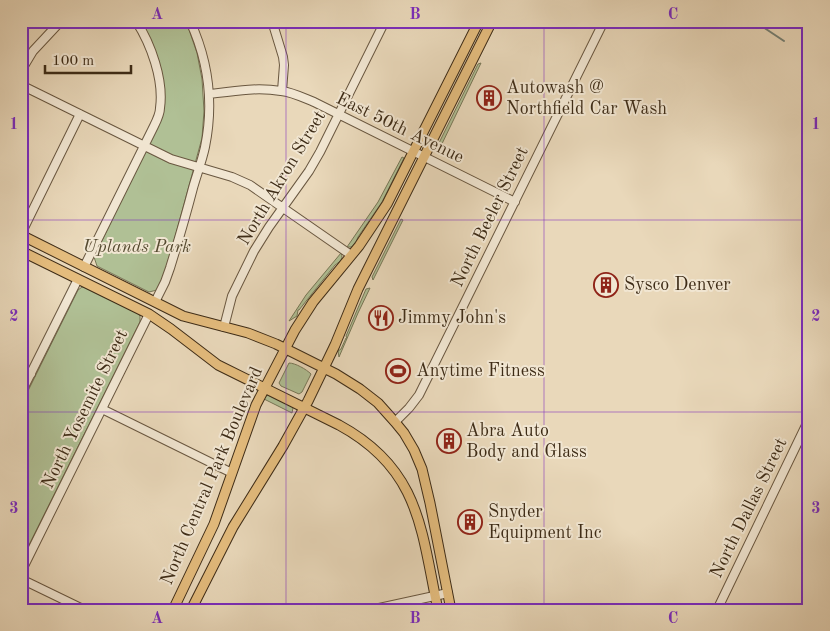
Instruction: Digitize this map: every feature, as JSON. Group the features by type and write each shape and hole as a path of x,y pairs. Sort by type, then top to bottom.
{"main road":[{"name":"North Central Park Boulevard","path":"173,610 211,532 251,417 285,349 308,309 371,230 387,204 479,21"},
{"name":"North Central Park Boulevard","path":"191,610 233,527 304,408 335,345 358,289 492,21"},
{"path":"21,235 183,316 254,335 285,349 324,368 369,395 395,422 410,444 422,469 451,610"},
{"path":"21,251 149,314 228,371 339,425 364,440 382,456 410,497 419,520 438,610"}],"street":[{"path":"21,71 33,52 61,21"},
{"path":"84,267 160,112 158,77 153,58 136,21"},
{"path":"155,302 170,268 199,168 208,127 210,94 207,73 190,21"},
{"path":"272,21 283,57 282,91"},
{"name":"North Akron Street","path":"224,327 232,296 243,273 261,240 320,152 385,21"},
{"name":"North Beeler Street","path":"395,422 419,395 604,21"},
{"path":"802,21 809,27"},
{"path":"21,85 170,159 244,182 351,255"},
{"name":"East 50th Avenue","path":"210,94 265,89 297,95 515,202"},
{"path":"21,235 80,114"},
{"path":"21,393 78,279"},
{"name":"North Yosemite Street","path":"21,572 149,314"},
{"path":"21,369 31,374"},
{"path":"102,409 232,473"},
{"name":"North Dallas Street","path":"717,610 809,419"},
{"path":"21,579 85,610"},
{"path":"370,610 448,593"}],"green space":[{"name":"Uplands Park","path":"140,21 186,21 197,53 202,79 204,111 202,138 166,270 157,290 149,292 97,266 94,257 161,118 164,88 157,57 148,34"},
{"path":"481,63 438,152 435,151 478,64"},
{"path":"402,157 404,158 382,202 356,242 352,247 347,247 378,202"},
{"path":"401,219 403,220 373,280 372,277"},
{"path":"341,253 341,260 298,310 297,316 289,321 306,295"},
{"path":"82,287 87,287 136,311 140,316 140,322 21,561 21,405 78,290"},
{"path":"370,288 339,357 338,351 347,338 346,336 366,289"},
{"path":"289,363 311,374 302,392 299,394 281,386 279,383"},
{"path":"267,395 293,407 292,413 264,399"}],"waterway":[{"path":"754,21 784,41"}],"place":[{"name":"Autowash @ Northfield Car Wash","path":"489,98"},
{"name":"Sysco Denver","path":"606,285"},
{"name":"Jimmy John's","path":"381,318"},
{"name":"Anytime Fitness","path":"398,371"},
{"name":"Abra Auto Body and Glass","path":"449,441"},
{"name":"Snyder Equipment Inc","path":"470,522"}]}
